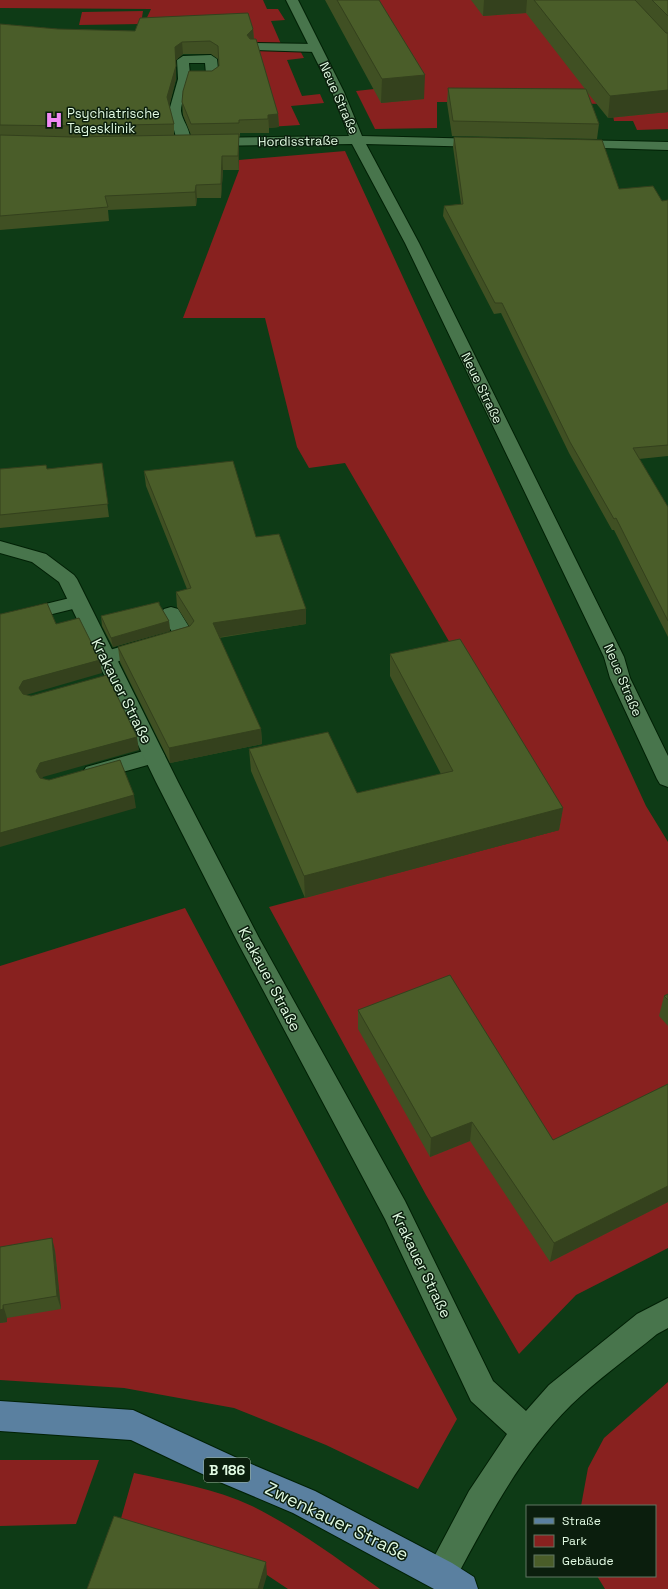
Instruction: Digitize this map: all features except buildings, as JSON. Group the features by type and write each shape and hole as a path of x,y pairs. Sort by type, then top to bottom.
{"main road":[{"name":"Zwenkauer Straße","path":"0,1416 133,1425 226,1469 304,1502 451,1581"}],"street":[{"name":"Neue Straße","path":"292,0 338,92 357,140 412,243 610,650 620,678 668,779"},
{"path":"255,47 316,48"},
{"path":"183,142 183,134 175,111 184,79"},
{"name":"Hordisstraße","path":"167,143 357,140 495,143"},
{"path":"564,144 668,146"},
{"name":"Krakauer Straße","path":"0,546 40,558 67,579 106,658 109,680 154,756 250,942 395,1210 482,1391 527,1432"},
{"path":"6,620 78,602"},
{"path":"106,658 184,635 171,614"},
{"path":"73,778 154,756"},
{"path":"451,1581 480,1502 527,1432 560,1395 647,1324 668,1312"}],"green space":[{"path":"0,0 263,0 267,9 278,9 285,20 271,21 281,44 296,43 304,58 287,60 302,96 320,94 324,103 291,106 300,125 268,127 255,47 141,30 151,9 0,8"},
{"path":"364,0 541,0 657,113 668,112 668,129 637,130 633,121 614,121 611,104 437,102 437,128 375,129 356,91 374,89"},
{"path":"143,11 141,24 79,25 82,12"},
{"path":"345,151 646,806 668,842 668,1248 576,1295 519,1354 426,1195 269,907 559,830 345,463 309,468 297,447 265,318 183,318 239,170 239,160"},
{"path":"185,908 457,1419 418,1489 326,1445 234,1408 124,1388 0,1380 0,966"},
{"path":"668,1382 668,1589 605,1589 598,1577 656,1577 656,1505 581,1505 588,1468 604,1438"},
{"path":"0,1460 99,1460 76,1524 0,1526"},
{"path":"134,1473 209,1490 252,1506 302,1534 380,1589 288,1589 267,1575 118,1529"}],"place":[{"name":"Psychiatrische Tagesklinik","path":"54,120"}]}
